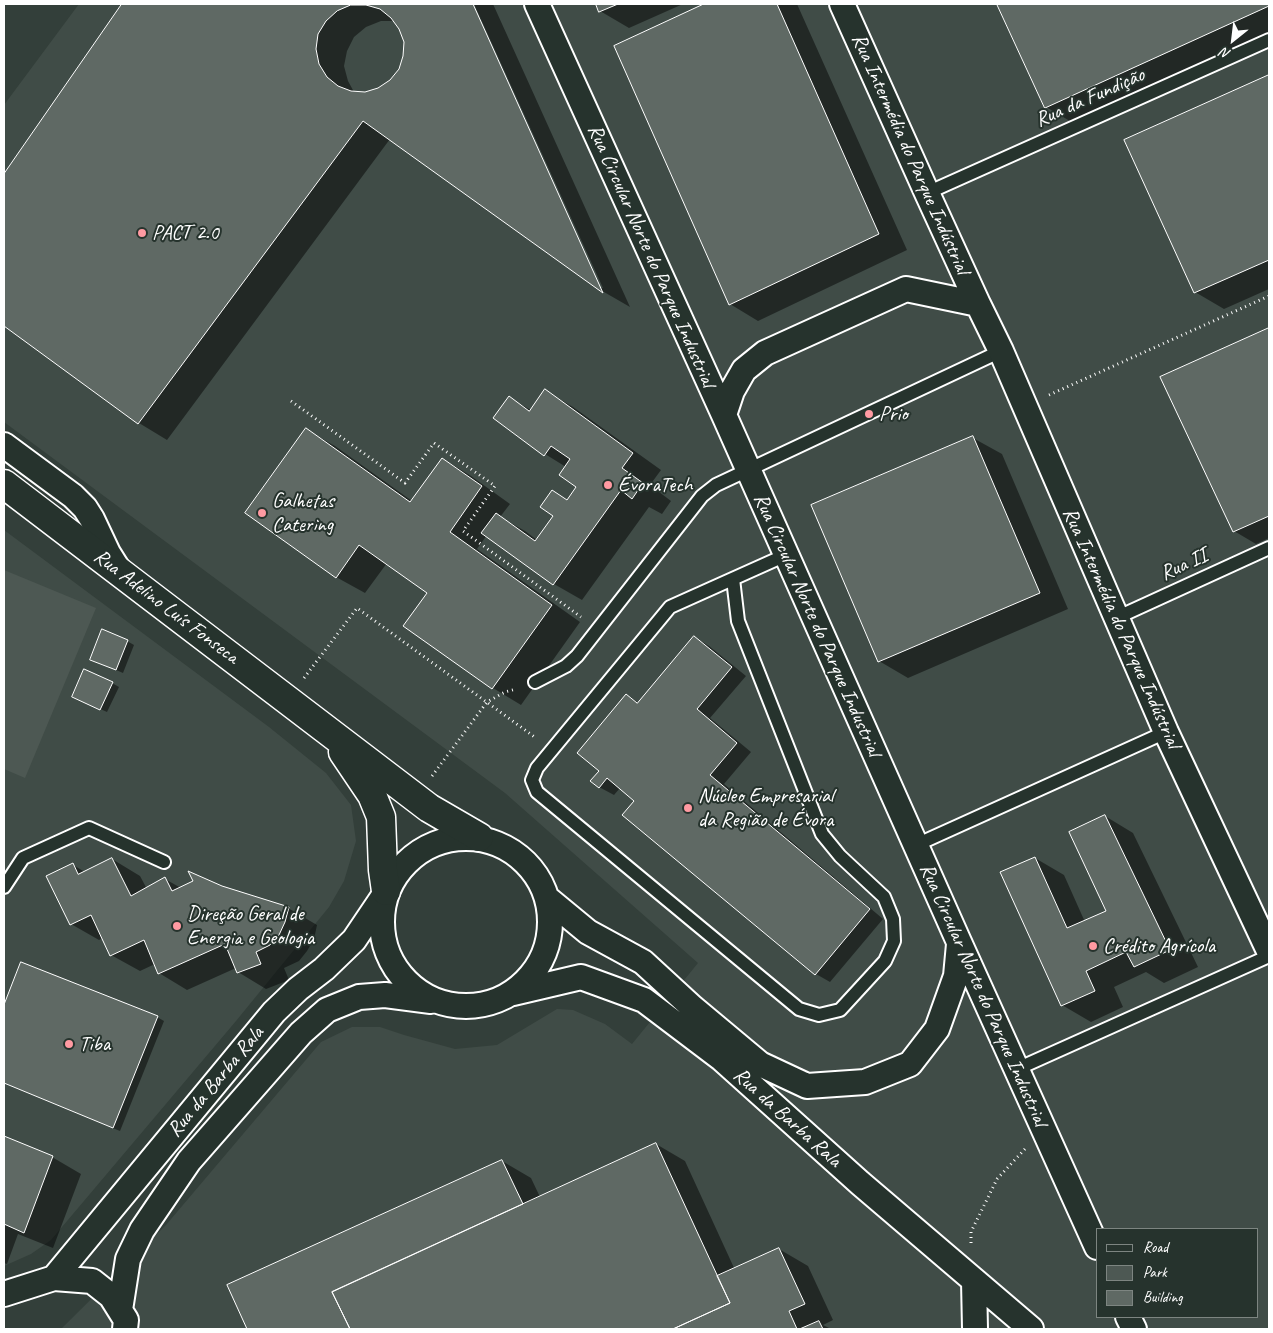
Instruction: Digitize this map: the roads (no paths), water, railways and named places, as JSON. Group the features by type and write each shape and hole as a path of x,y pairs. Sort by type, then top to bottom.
{"street":[{"name":"Rua Circular Norte do Parque Industrial","path":"537,4 724,415 1096,1245"},
{"name":"Rua Intermédia do Parque Indústrial","path":"842,4 1001,351 1166,732 1269,951"},
{"name":"Rua Intermédia do Parque Indústrial","path":"724,415 732,391 744,370 765,353 906,289 978,304"},
{"path":"4,445 85,508 108,553 122,574"},
{"name":"Rua Adelino Luís Fonseca","path":"4,484 415,798 479,838"},
{"name":"Rua Adelino Luís Fonseca","path":"328,731 372,795 381,817 383,870 386,892"},
{"path":"548,898 550,932 547,949 533,974 513,993 486,1004 467,1007 438,1002 412,987 391,962 382,934 382,906 386,892 402,866 420,850 446,839 479,838 507,847 530,866 548,898 588,932 643,962 693,1008 760,1064 807,1086 866,1082 910,1064 938,1029 956,976 959,942"},
{"name":"Rua da Barba Rala","path":"54,1278 274,1012 354,940 386,892"},
{"name":"Rua da Barba Rala","path":"513,993 581,977 644,1000 722,1059 860,1183 1031,1329"},
{"name":"Rua da Barba Rala","path":"126,1322 128,1259 142,1230 189,1160 301,1033 327,1010 358,997 385,995 438,1002"},
{"path":"4,1294 54,1278 92,1281 111,1296 126,1322"},
{"path":"974,1281 975,1329"}],"lane":[{"name":"Rua da Fundição","path":"927,193 1269,40"},
{"path":"535,682 566,666 577,656 702,496 716,485 1001,351"},
{"name":"Rua II","path":"1116,618 1269,548"},
{"path":"733,579 738,622 822,834 840,856 884,897 893,919 894,941 885,961 840,1010 819,1015 800,1009 537,792 532,780 537,768 670,608 733,579 786,556"},
{"path":"916,845 1166,732"},
{"path":"4,888 23,858 89,828 164,862"},
{"path":"1017,1069 1269,956"}],"place":[{"name":"PACT 2.0","path":"142,233"},
{"name":"Prio","path":"869,414"},
{"name":"ÉvoraTech","path":"608,485"},
{"name":"Galhetas Catering","path":"262,513"},
{"name":"Núcleo Empresarial da Região de Évora","path":"688,808"},
{"name":"Direção Geral de Energia e Geologia","path":"177,926"},
{"name":"Crédito Agrícola","path":"1093,946"},
{"name":"Tiba","path":"69,1044"}]}
